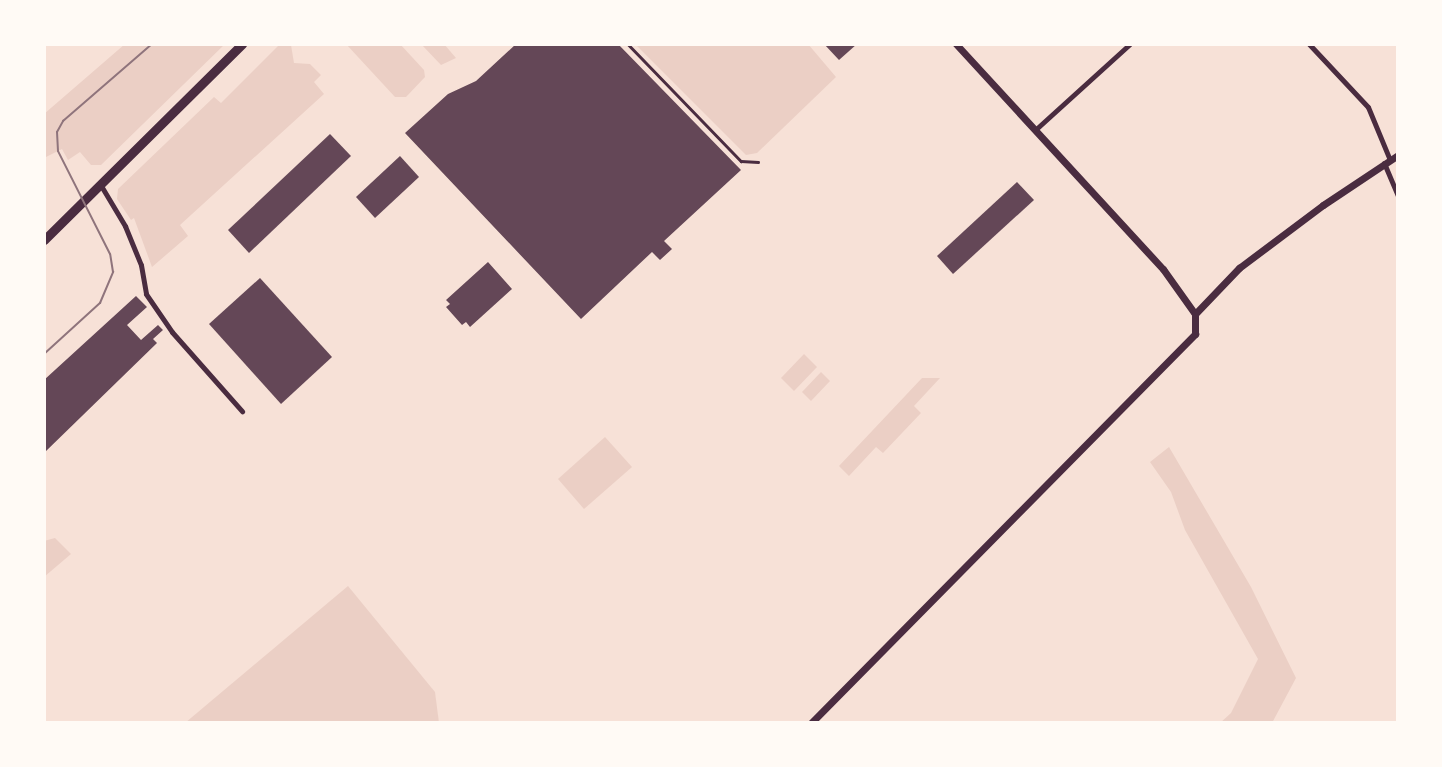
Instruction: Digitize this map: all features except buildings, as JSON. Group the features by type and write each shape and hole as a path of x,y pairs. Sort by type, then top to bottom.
{"main road":[{"path":"44,240 242,44"}],"street":[{"path":"811,723 1195,334 1195,314 1163,269 956,44"},
{"path":"1035,130 1130,44"},
{"path":"1309,44 1367,107 1398,196"},
{"path":"1195,314 1247,262 1398,155"},
{"path":"100,184 125,226 141,265 146,294 172,332 242,411"}],"lane":[{"path":"628,44 741,160 758,162"}],"shaded area":[{"path":"125,44 225,44 101,165 91,165 80,152 68,160 62,149 44,158 44,114"},
{"path":"280,44 291,45 294,63 310,64 321,75 314,82 324,94 180,225 188,236 152,267 134,218 131,220 117,199 118,189 214,97 221,103"},
{"path":"346,44 400,44 424,70 425,77 406,97 395,97"},
{"path":"421,44 444,44 456,58 441,65"},
{"path":"635,44 808,44 836,77 757,153 746,155"},
{"path":"804,354 817,367 794,391 781,378"},
{"path":"821,372 830,381 811,401 802,392"},
{"path":"922,378 940,378 914,406 921,413 883,453 876,447 849,476 839,466"},
{"path":"605,437 632,467 584,509 558,479"},
{"path":"1169,447 1251,587 1296,678 1272,723 1220,723 1231,713 1258,659 1185,530 1171,492 1150,462"},
{"path":"55,538 71,554 44,577 44,541"},
{"path":"348,586 435,692 439,723 185,723"}],"tram line":[{"path":"44,354 100,303 113,272 110,254 58,151 57,132 63,121 152,44"}]}
